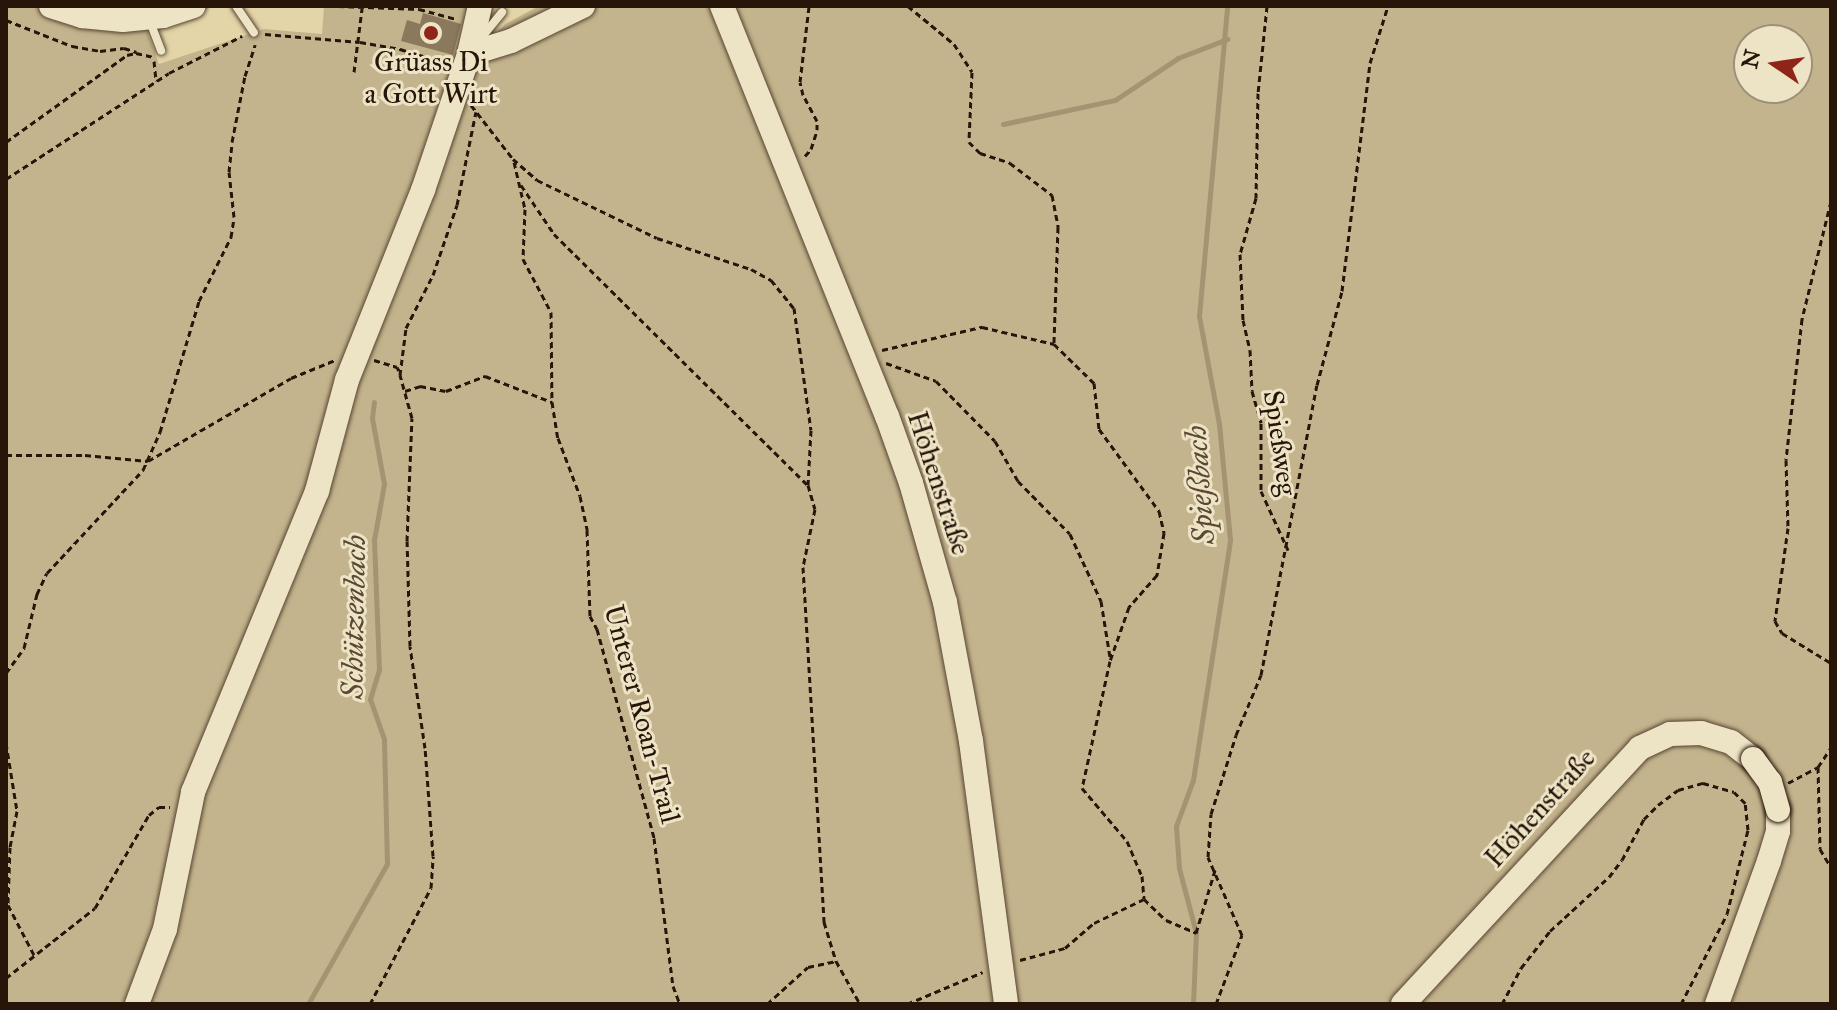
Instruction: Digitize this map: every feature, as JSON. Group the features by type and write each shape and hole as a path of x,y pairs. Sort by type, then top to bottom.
{"street":[{"path":"51,6 96,19 149,18 193,6"},
{"path":"465,64 583,6"},
{"name":"Höhenstraße","path":"722,6 864,354 911,483 945,602 971,741 1006,1004"},
{"path":"137,1004 165,929 187,810 317,491 355,358 423,190 465,64 486,14"},
{"name":"Höhenstraße","path":"1403,1004 1640,748 1670,734 1701,733 1731,742 1753,759 1770,782 1778,810 1778,831 1769,861 1717,1004"}],"lane":[{"path":"236,6 254,33"},
{"path":"149,18 158,55"}],"path":[{"path":"338,6 486,14"},
{"path":"788,166 811,149 817,130 817,121 803,95 800,82 809,6"},
{"path":"908,6 954,44 972,72 969,142 980,153 1010,163 1052,195 1058,227 1054,344"},
{"name":"Spießweg","path":"1267,6 1258,93 1256,198 1240,254 1243,320 1250,350 1252,391 1261,423 1261,491 1288,550"},
{"path":"1216,1004 1242,935 1208,857 1211,814 1236,735 1261,675 1288,550 1317,385 1342,291 1370,63 1388,6"},
{"path":"354,72 362,8"},
{"path":"6,20 72,46 100,51 124,48 158,55 156,81"},
{"path":"6,179 156,81 218,47 254,33 360,42 427,55 456,67 465,64"},
{"path":"6,673 24,648 37,594 47,573 116,502 148,461 160,432 199,301 231,237 234,217 229,172 232,142 245,76 256,46"},
{"path":"6,142 83,84 127,55 139,53"},
{"path":"400,375 406,328 433,275 452,219 476,112 513,159 545,185 657,238 751,269 779,288 794,308 811,430 808,485 815,509 803,567 824,922 836,961 860,1004"},
{"name":"Unterer Roan-Trail","path":"513,159 525,209 523,259 551,312 552,402 558,438 580,496 587,530 590,616 597,629 654,838 673,986 680,1004"},
{"path":"518,182 554,234 808,485"},
{"path":"1831,201 1802,319 1786,460 1788,528 1775,621 1782,633 1831,663"},
{"path":"864,354 982,327 1054,344 1094,383 1099,429 1159,511 1164,533 1157,575 1129,607 1110,661 1082,788 1127,841 1142,876 1144,899 1166,920 1196,933 1215,870"},
{"path":"864,354 936,381 995,441 1018,481 1070,534 1101,601 1110,661"},
{"path":"6,455 85,455 148,461 325,361 355,358 397,367 412,418 407,541 410,646 425,748 433,856 431,888 370,1004"},
{"path":"405,391 420,386 446,391 485,376 552,402"},
{"path":"6,743 17,811 10,847 8,905 34,957"},
{"path":"1787,783 1818,767 1831,748"},
{"path":"1818,767 1820,849 1831,867"},
{"path":"1502,1004 1521,968 1550,931 1609,877 1644,819 1658,805 1688,785 1703,783 1734,792 1745,803 1748,830 1727,914 1681,1004"},
{"path":"6,978 95,908 149,815 159,807 187,810"},
{"path":"907,1004 1001,965 1065,948 1094,923 1144,899"},
{"path":"767,1004 808,967 836,961"}],"shaded area":[{"path":"6,6 215,6 147,31 159,64 264,29 322,34 324,6 494,6 491,18 485,20 495,35 505,24 539,6 1831,6 1831,1004 6,1004"}],"building":[{"name":"Grüass Di a Gott Wirt","path":"423,13 461,24 453,55 401,41 407,20 420,24"}],"waterway":[{"name":"Spießbach","path":"1193,1004 1196,933 1179,868 1176,826 1193,780 1230,540 1219,424 1199,316 1227,6"},
{"path":"1003,124 1115,100 1178,58 1227,39"},
{"name":"Schützenbach","path":"308,1004 387,864 384,739 370,699 379,670 374,540 384,484 372,418 374,402"}],"place":[{"name":"Grüass Di a Gott Wirt","path":"431,33"}]}
